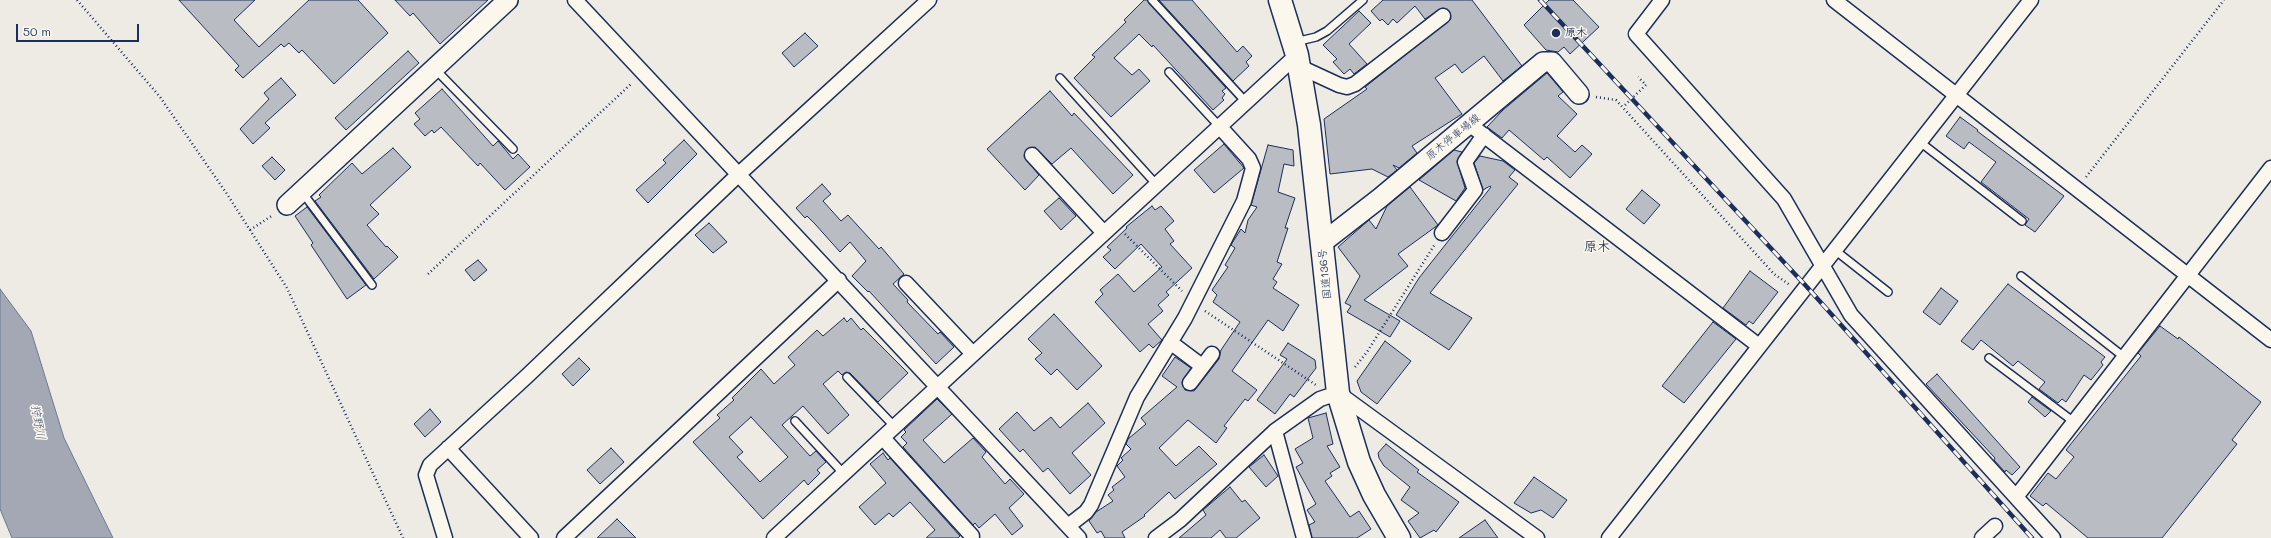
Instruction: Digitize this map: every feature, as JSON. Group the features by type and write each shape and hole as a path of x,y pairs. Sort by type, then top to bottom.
{"highway":[{"name":"国道136号","path":"1280,0 1297,55 1309,125 1322,242 1335,392 1359,462 1374,495 1399,538"}],"main road":[{"path":"286,206 508,0"},
{"name":"原木停車場線","path":"1322,242 1380,198 1542,62 1547,61 1556,66 1579,94"}],"street":[{"path":"575,0 839,280 1079,538"},
{"path":"445,538 426,475 430,465 532,372 739,174 929,0"},
{"path":"1662,0 1636,34 1784,198 1822,268 1851,316 2053,538"},
{"path":"1834,0 2271,340"},
{"path":"1609,538 1759,346 1836,251 2031,0"},
{"path":"774,538 1245,101 1297,55 1340,85 1347,87 1355,84 1443,16"},
{"path":"1469,124 1759,346"},
{"path":"1068,526 1086,512 1091,505 1137,397 1193,303 1244,201 1253,168 1249,159 1219,126"},
{"path":"1442,233 1475,190 1465,162 1484,135"},
{"path":"1032,155 1104,233"},
{"path":"2016,497 2271,168"},
{"path":"564,538 839,280"},
{"path":"906,283 973,354"},
{"path":"1170,342 1202,366"},
{"path":"1190,382 1212,354"},
{"path":"1156,538 1180,520 1275,431 1320,399 1335,392 1537,538"},
{"path":"1275,431 1304,538"},
{"path":"883,438 972,536"},
{"path":"448,448 532,538"},
{"path":"1982,538 1995,526"}],"lane":[{"path":"1152,0 1245,101"},
{"path":"1297,55 1316,37 1327,31 1364,0"},
{"path":"434,68 513,150"},
{"path":"1169,72 1219,126"},
{"path":"1060,78 1156,184"},
{"path":"1920,142 2022,221"},
{"path":"302,192 372,285"},
{"path":"1836,251 1888,292"},
{"path":"2020,276 2124,357"},
{"path":"1990,358 2074,422"},
{"path":"847,377 895,427"},
{"path":"795,421 844,474"}],"path":[{"path":"77,0 160,97 250,230 287,288 403,538"},
{"path":"2077,188 2224,0"},
{"path":"428,274 643,72"},
{"path":"1625,105 1646,85 1638,77"},
{"path":"1579,94 1616,100 1774,274 1801,294"},
{"path":"250,230 286,206"},
{"path":"1114,223 1193,303 1335,392 1367,352 1442,233"}],"water":[{"name":"狩野川","path":"0,289 31,331 64,438 113,538 12,538 0,509"}],"building":[{"path":"179,0 255,0 234,20 259,47 309,0 358,0 388,33 334,84 302,50 299,53 289,43 284,47 281,44 243,78 235,70 239,66"},
{"path":"395,0 488,0 440,44 413,13 410,16"},
{"path":"1144,0 1147,0 1226,88 1222,91 1225,94 1222,98 1224,100 1213,110 1153,45 1152,47 1139,34 1114,58 1132,75 1139,69 1150,81 1111,117 1074,78 1095,57 1092,55 1126,22 1124,20"},
{"path":"1159,0 1192,0 1237,52 1243,46 1252,56 1246,62 1249,66 1233,81"},
{"path":"1383,0 1472,0 1522,66 1503,81 1484,56 1462,73 1455,64 1435,78 1462,114 1412,146 1417,153 1399,168 1393,165 1397,170 1388,177 1372,169 1330,174 1324,119 1367,89 1365,87 1451,19 1449,11 1442,8 1425,19 1415,6 1397,23 1393,19 1388,25 1382,19 1380,21 1371,11"},
{"path":"1549,0 1573,0 1599,27 1570,54 1564,47 1558,52 1546,50 1524,25"},
{"path":"1359,11 1371,23 1349,44 1367,64 1354,74 1350,69 1344,74 1333,62 1337,59 1323,45"},
{"path":"805,33 818,46 794,67 782,53"},
{"path":"408,51 419,63 346,130 335,118"},
{"path":"1547,73 1563,92 1558,96 1577,114 1557,136 1575,152 1582,145 1592,154 1570,178 1547,157 1544,160 1509,130 1502,138 1487,127 1503,110"},
{"path":"281,78 296,95 265,123 270,128 253,144 240,129 269,99 264,93"},
{"path":"442,89 493,146 498,141 513,159 518,154 530,167 505,190 480,163 478,166 441,127 434,133 432,130 425,136 414,124 420,119 415,113"},
{"path":"1050,91 1072,116 1074,113 1133,175 1113,194 1071,148 1052,164 1035,147 1027,149 1024,157 1039,175 1025,190 987,149"},
{"path":"1960,117 2064,196 2035,232 2025,225 2029,219 1981,182 1996,162 1969,142 1964,149 1946,136"},
{"path":"684,140 697,154 648,203 636,190 666,163 663,160"},
{"path":"1224,144 1244,168 1214,193 1194,170"},
{"path":"1268,145 1293,150 1294,166 1284,164 1278,192 1295,198 1285,228 1288,228 1277,262 1282,264 1273,279 1277,282 1273,288 1299,305 1283,331 1268,320 1232,371 1257,390 1248,401 1245,399 1224,426 1227,428 1216,443 1188,420 1159,448 1176,466 1199,446 1217,464 1175,499 1169,492 1144,515 1145,516 1122,532 1125,538 1105,538 1101,531 1097,533 1089,521 1096,512 1113,501 1108,495 1114,490 1112,487 1125,477 1117,466 1123,460 1121,458 1131,449 1126,444 1128,439 1146,424 1141,418 1177,387 1162,376 1175,357 1191,368 1182,382 1185,390 1194,391 1219,359 1221,350 1240,322 1213,302 1217,295 1212,290 1228,267 1225,265 1235,248 1231,245 1241,229 1245,233 1248,220 1257,207 1251,205"},
{"path":"393,148 411,167 370,205 379,214 367,225 386,247 387,246 398,257 374,279 315,201 321,197 319,195 352,163 362,174"},
{"path":"1454,150 1462,152 1457,161 1465,188 1456,201 1419,180"},
{"path":"1480,156 1503,161 1515,170 1509,177 1518,184 1430,293 1472,318 1449,350 1396,315 1419,278 1491,187 1490,186 1483,190 1474,163"},
{"path":"272,157 285,170 275,180 262,166"},
{"path":"822,184 831,194 823,201 841,221 848,215 879,249 881,247 904,274 893,284 908,300 907,302 938,334 940,332 954,347 936,364 869,291 868,292 852,276 866,261 850,242 840,252 807,216 805,218 796,208"},
{"path":"1410,187 1438,225 1398,254 1408,266 1364,300 1400,321 1390,337 1347,312 1351,306 1345,303 1360,276 1338,247 1369,220 1376,229 1387,206"},
{"path":"1642,190 1660,205 1644,224 1626,209"},
{"path":"1059,198 1076,216 1061,230 1044,211"},
{"path":"1152,206 1155,210 1161,206 1174,221 1165,229 1174,241 1170,244 1192,268 1166,292 1169,295 1158,305 1163,311 1148,324 1162,340 1153,348 1149,344 1140,352 1095,302 1103,294 1100,290 1118,274 1134,292 1162,267 1141,244 1115,269 1103,257 1111,250 1107,247 1127,228 1126,227"},
{"path":"307,207 366,285 347,299 311,245 313,243 295,216"},
{"path":"709,223 727,242 713,253 695,235"},
{"path":"478,260 487,270 474,281 465,270"},
{"path":"1750,271 1778,292 1753,324 1749,321 1746,325 1723,308"},
{"path":"2008,284 2105,357 2101,362 2103,365 2091,380 2084,375 2066,402 2062,399 2058,403 2039,389 2045,382 2018,361 2013,366 1981,340 1973,350 1961,341"},
{"path":"1941,288 1958,301 1940,325 1923,312"},
{"path":"1054,314 1102,366 1077,390 1057,369 1051,375 1035,359 1042,353 1028,339"},
{"path":"844,318 847,322 851,318 861,330 863,328 908,373 878,402 850,373 846,372 842,375 838,371 823,384 849,415 828,434 803,406 782,425 810,456 816,451 826,462 817,470 820,473 808,485 804,480 763,519 693,442 720,418 717,415 734,400 732,398 761,369 774,384 795,365 788,357 817,330 823,336","holes":["751,417 788,457 760,482 737,457 743,452 729,437"]},
{"path":"1713,322 1736,339 1684,403 1662,386"},
{"path":"2160,326 2178,339 2179,337 2261,402 2232,440 2237,444 2162,538 2088,538 2046,503 2043,506 2030,496 2048,473 2056,479 2074,457 2066,450 2141,356 2138,353"},
{"path":"1385,341 1411,361 1377,404 1361,392 1357,381"},
{"path":"1288,343 1315,360 1316,368 1294,397 1290,394 1275,414 1257,400 1287,359 1280,355"},
{"path":"579,358 590,369 573,386 562,374"},
{"path":"1937,374 2020,467 2012,475 2006,470 2005,472 1994,460 1995,458 1926,384"},
{"path":"2032,397 2051,411 2045,417 2028,402"},
{"path":"937,399 952,414 923,440 944,463 973,438 986,452 982,457 1005,484 1010,479 1024,494 1009,508 1023,526 1012,535 995,514 979,528 975,523 973,525 903,447 907,443 901,437 906,432 904,430"},
{"path":"1088,403 1105,423 1072,453 1091,475 1070,494 1048,468 1043,472 1023,449 1020,452 999,429 1017,412 1034,431 1051,417 1060,428"},
{"path":"430,409 441,422 425,437 414,424"},
{"path":"1326,413 1333,444 1327,446 1340,467 1330,473 1332,476 1325,481 1350,517 1359,511 1371,529 1357,538 1312,538 1309,525 1315,522 1307,510 1316,504 1296,467 1303,463 1295,449 1313,438 1308,418"},
{"path":"1386,444 1419,470 1417,472 1459,502 1436,532 1434,530 1420,538 1408,521 1419,513 1401,500 1410,487 1384,466 1379,458 1378,453"},
{"path":"611,448 624,462 600,484 587,470"},
{"path":"883,453 888,460 890,458 960,536 958,538 926,538 935,530 910,502 893,517 889,513 875,525 859,507 886,483 870,464"},
{"path":"1264,455 1278,476 1266,487 1249,467"},
{"path":"1534,477 1567,500 1553,518 1541,510 1531,513 1514,503"},
{"path":"1230,487 1242,502 1245,500 1260,518 1236,538 1226,538 1220,530 1211,538 1179,538 1206,515 1203,510"},
{"path":"617,519 636,538 597,538"},
{"path":"1485,520 1498,538 1459,538"}],"railway":[{"path":"1540,0 1807,287 2032,538"}],"place":[{"name":"原木","path":"1556,33"}],"district":[{"name":"原木","path":"1597,247"}]}
